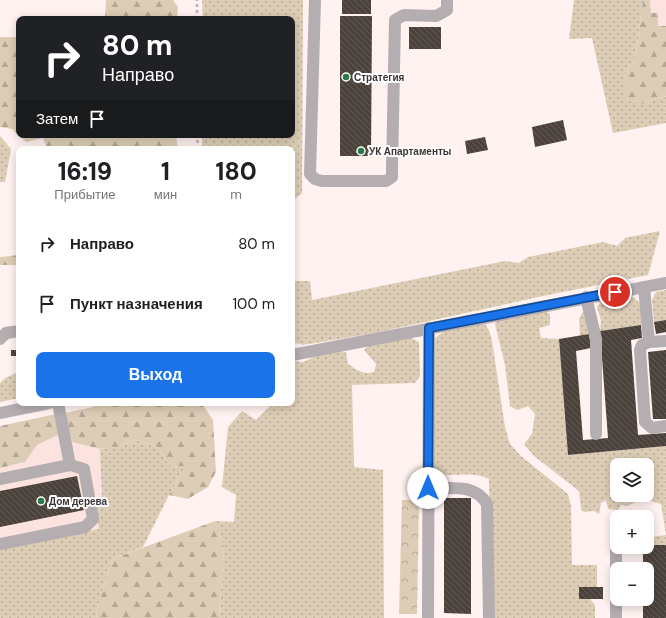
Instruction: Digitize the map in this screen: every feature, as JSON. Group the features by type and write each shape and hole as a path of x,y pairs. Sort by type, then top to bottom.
{"street":[{"path":"315,0 310,174 314,179 322,181 386,181 392,177 395,20 404,15 436,16 447,10 447,0"},
{"path":"295,354 586,297 666,283"},
{"path":"644,287 649,342"},
{"path":"586,297 596,339 596,434"},
{"path":"428,618 429,328"},
{"path":"0,339 6,333 16,331"},
{"path":"666,341 649,342 642,345 640,350 645,422 652,428 666,426"},
{"path":"0,413 34,406"},
{"path":"59,406 70,465"},
{"path":"0,479 70,465 84,469 93,519 85,527 0,544"},
{"path":"428,488 473,490 483,496 487,504 489,618"},
{"path":"616,554 616,618"}],"path":[{"path":"197,0 197,16"}],"shaded area":[{"path":"650,0 666,0 666,26 658,26 658,14 651,13"},
{"path":"65,413 72,442 100,449 102,500 96,502 99,529 0,593 0,468 25,462 37,445 60,434"}],"green space":[{"path":"106,0 173,0 178,7 177,16 105,16"},
{"path":"202,0 303,0 302,193 295,199 295,146 202,146 202,138 295,138 295,16 203,16"},
{"path":"574,0 643,0 636,54 624,77 638,105 666,96 666,123 613,133 592,38 569,39"},
{"path":"643,0 650,0 651,13 658,13 658,26 666,26 666,96 638,105 625,99 624,77 636,54"},
{"path":"0,37 16,37 16,133 12,129 0,127"},
{"path":"0,136 11,149 5,182 0,182"},
{"path":"22,138 43,138 26,142"},
{"path":"43,138 176,138 178,146 46,146"},
{"path":"660,231 648,275 543,296 375,333 303,345 295,343 295,281 310,281 312,300 505,261 519,263 528,257 603,242 617,246 625,238"},
{"path":"16,255 16,265 0,265 0,257"},
{"path":"666,290 666,320 654,322 652,300 656,292"},
{"path":"630,296 640,304 642,316 641,325 600,331 601,321 597,307 601,302"},
{"path":"584,310 589,334 580,336 579,319"},
{"path":"546,312 550,314 550,325 539,328 541,338 559,339 568,455 666,446 666,535 661,504 654,502 654,458 610,458 610,502 637,502 627,506 621,505 618,510 608,509 606,500 601,503 599,514 594,511 584,512 581,509 579,491 534,456 524,444 532,434 535,414 528,406 517,410 510,406 505,365 495,324 498,319"},
{"path":"485,324 489,330 492,341 505,427 510,444 521,456 568,494 571,506 572,565 597,565 597,587 579,587 579,599 590,599 595,605 595,618 491,618 489,479 477,475 438,474 434,469 434,340 444,332 450,330"},
{"path":"408,336 419,342 420,376 415,383 352,385 354,467 383,470 384,618 219,618 224,548 215,521 234,522 236,495 222,487 228,427 242,411 256,420 270,406 295,406 295,361 303,362 323,353 346,352 348,364 363,372 374,372 376,364 364,350 369,345"},
{"path":"16,373 16,399 0,402 0,383 5,378"},
{"path":"97,406 203,406 213,420 216,472 208,487 188,499 169,495 186,466 171,467 159,448 138,440 116,447 100,449 72,442 65,413"},
{"path":"56,414 60,434 37,445 25,462 0,468 0,426"},
{"path":"138,440 159,448 171,467 186,466 169,495 143,547 112,559 96,612 97,618 0,618 0,548 99,529 95,502 102,500 100,449 116,447"},
{"path":"402,500 419,500 417,614 399,614"},
{"path":"215,521 224,548 219,618 97,618 96,612 112,559"},
{"path":"666,535 666,545 654,545 654,537"}],"building":[{"path":"342,0 371,0 371,14 342,14"},
{"path":"340,16 372,16 371,156 340,156"},
{"path":"409,27 441,27 441,49 409,49"},
{"path":"563,120 567,140 535,147 532,127"},
{"path":"485,137 488,150 467,154 465,141"},
{"path":"666,320 666,332 656,334 654,322"},
{"path":"641,325 642,338 631,340 638,435 666,433 666,446 568,455 559,339 589,334 591,348 576,351 583,440 608,438 600,331"},
{"path":"11,350 16,350 16,356 11,356"},
{"path":"666,350 666,419 653,419 648,352"},
{"name":"Дом дерева","path":"77,476 84,510 0,527 0,491"},
{"path":"444,498 471,498 471,614 444,613"},
{"path":"654,545 666,545 666,618 643,618 643,606 654,606 654,562 643,562 643,554 654,554"},
{"path":"579,587 603,587 603,599 579,599"}],"place":[{"name":"Стратегия","path":"346,77"},
{"name":"УК Апартаменты","path":"361,151"},
{"name":"Дом дерева","path":"41,501"}],"route":[{"path":"428,488 429,328 615,292"}]}
